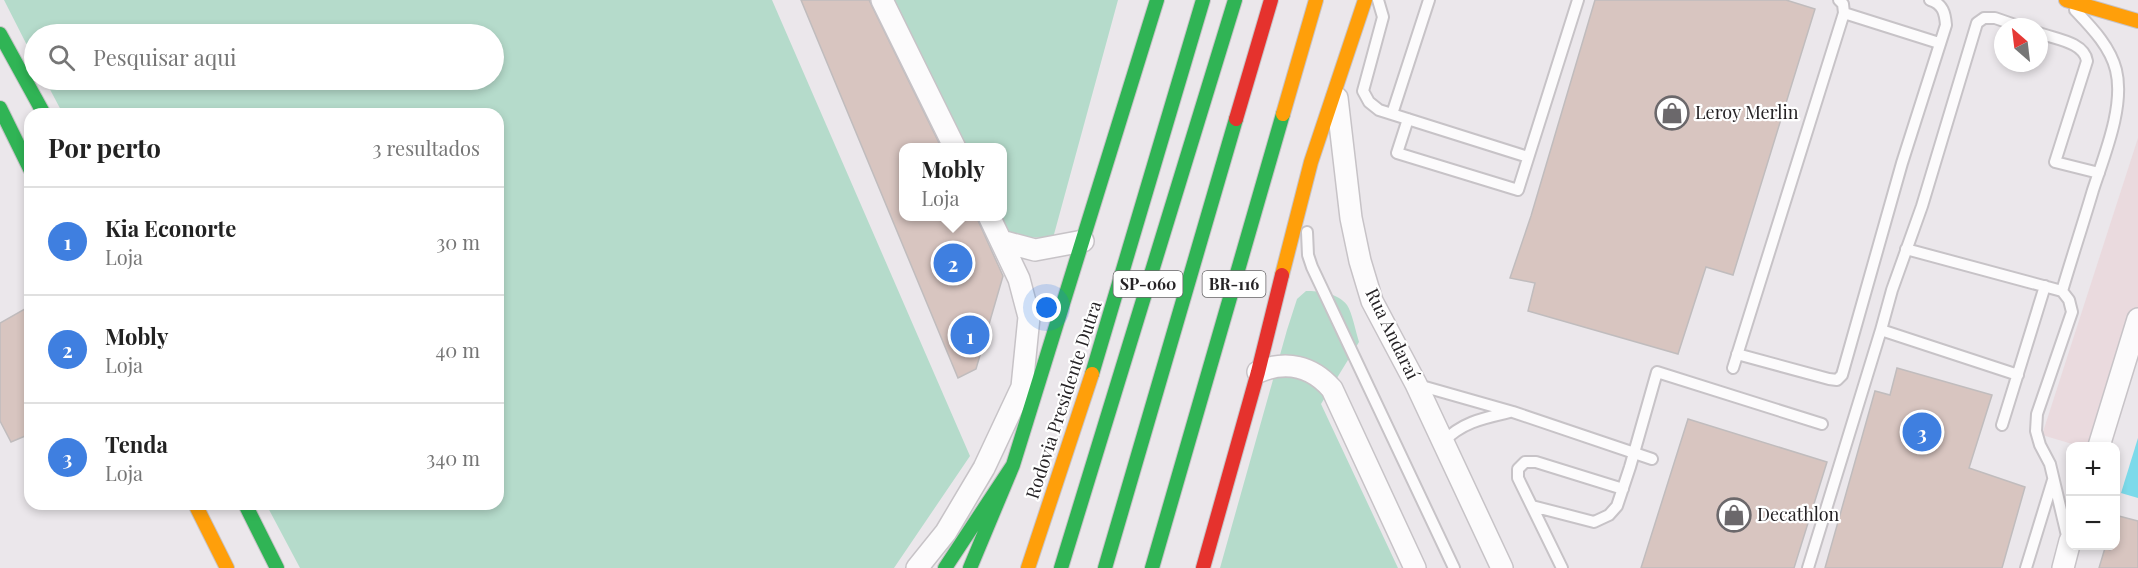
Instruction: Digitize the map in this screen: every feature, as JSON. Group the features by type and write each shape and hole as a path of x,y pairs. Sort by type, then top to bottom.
{"main road":[{"path":"970,568 1013,465 1157,0"},
{"name":"Rodovia Presidente Dutra","path":"1028,568 1100,349 1203,0"},
{"name":"SP-060","path":"1061,568 1235,0"},
{"name":"SP-060","path":"1104,568 1271,0"},
{"name":"BR-116","path":"1152,568 1316,0"},
{"path":"1203,568 1258,372 1311,162 1335,84 1365,0"},
{"path":"2064,0 2138,21"},
{"path":"0,34 24,78"},
{"path":"31,90 41,108"},
{"path":"0,108 24,157"},
{"path":"945,568 1013,465"},
{"path":"198,510 227,568"},
{"path":"248,510 277,568"}],"street":[{"path":"882,0 953,143"},
{"name":"Rua Andaraí","path":"1335,84 1351,218 1360,261 1372,301 1416,384 1502,568"},
{"path":"917,568 946,532 984,468 1022,387 1029,317 1019,279 991,221"},
{"path":"1001,241 1035,249 1083,241"},
{"path":"2101,442 2138,319"},
{"path":"1258,372 1277,365 1298,366 1317,375 1332,389 1415,568"},
{"path":"2063,568 2068,550"}],"lane":[{"path":"1378,0 1383,17 1363,91 1374,107 1528,157"},
{"path":"1392,114 1429,0"},
{"path":"1408,119 1397,153 1518,190 1578,0"},
{"path":"1733,368 1844,13 1843,4 1839,0"},
{"path":"1737,354 1829,380 1836,380 1842,375 1876,250 1946,25 1945,11 1930,0"},
{"path":"2062,291 2098,173 2115,112 2118,92 2112,57 2096,33 2064,0"},
{"path":"1844,13 1939,43"},
{"path":"1808,568 1977,23 1984,18 1994,18"},
{"path":"2048,36 2079,47 2085,53 2087,61 2055,162 2098,173"},
{"path":"0,142 13,135"},
{"path":"1296,219 1307,230 1308,255 1312,267 1454,568"},
{"path":"1906,249 2062,291 2069,300 2072,312 2037,414 2036,431 2050,464 2066,527"},
{"path":"2002,425 2045,286"},
{"path":"1881,330 2018,375"},
{"path":"1532,506 1594,522 1609,515 1617,506 1635,454 1657,372 1822,424"},
{"path":"1416,384 1513,412 1652,459"},
{"path":"1443,442 1456,429 1486,418 1513,412"},
{"path":"1562,568 1518,478 1518,469 1525,462 1536,462 1623,489"},
{"path":"2026,568 2054,479"}],"shaded area":[{"path":"2138,138 2138,308 2096,442 2066,442 2042,435"}],"green space":[{"path":"4,0 772,0 970,456 894,568 300,568 269,510 504,510 504,108 60,108 50,90 504,90 504,24 24,24 24,39"},
{"path":"893,0 1118,0 1053,238 1013,237 1002,221 1007,221 1007,143 963,143"},
{"path":"1306,291 1334,295 1347,305 1351,312 1359,342 1321,404 1398,568 1220,568 1287,330 1297,299"}],"water":[{"path":"2138,438 2138,498 2121,493"}],"building":[{"path":"801,0 869,0 939,143 899,143 899,221 978,221 1003,276 976,369 958,378"},
{"name":"Leroy Merlin","path":"1595,0 1786,0 1815,9 1733,275 1706,267 1678,354 1528,311 1535,283 1510,278 1531,216"},
{"path":"24,309 24,437 11,442 0,421 0,323"},
{"path":"1897,368 1992,395 1969,468 2025,487 2002,568 1825,568 1875,391 1890,395"},
{"name":"Decathlon","path":"1688,419 1827,462 1794,568 1641,568"},
{"path":"2120,516 2138,521 2138,568 2099,568 2104,550 2120,550"}],"traffic: fast":[{"path":"970,568 1013,465 1157,0"},
{"path":"1092,374 1203,0"},
{"path":"1061,568 1235,0"},
{"path":"0,34 24,78"},
{"path":"31,90 41,108"},
{"path":"0,108 24,157"},
{"path":"1152,568 1283,114"},
{"path":"1105,568 1236,119"},
{"path":"945,568 1013,465"},
{"path":"248,510 277,568"}],"traffic: slow":[{"path":"1283,114 1316,0"},
{"path":"1282,275 1311,162 1365,0"},
{"path":"2066,0 2138,21"},
{"path":"1028,568 1092,374"},
{"path":"198,510 227,568"}],"traffic: jam":[{"path":"1236,119 1271,0"},
{"path":"1203,568 1258,372 1282,275"}],"place":[{"name":"Leroy Merlin","path":"1672,113"},
{"name":"Mobly","path":"953,263"},
{"name":"Kia Econorte","path":"970,335"},
{"name":"Tenda","path":"1922,432"},
{"name":"Decathlon","path":"1734,515"}]}
